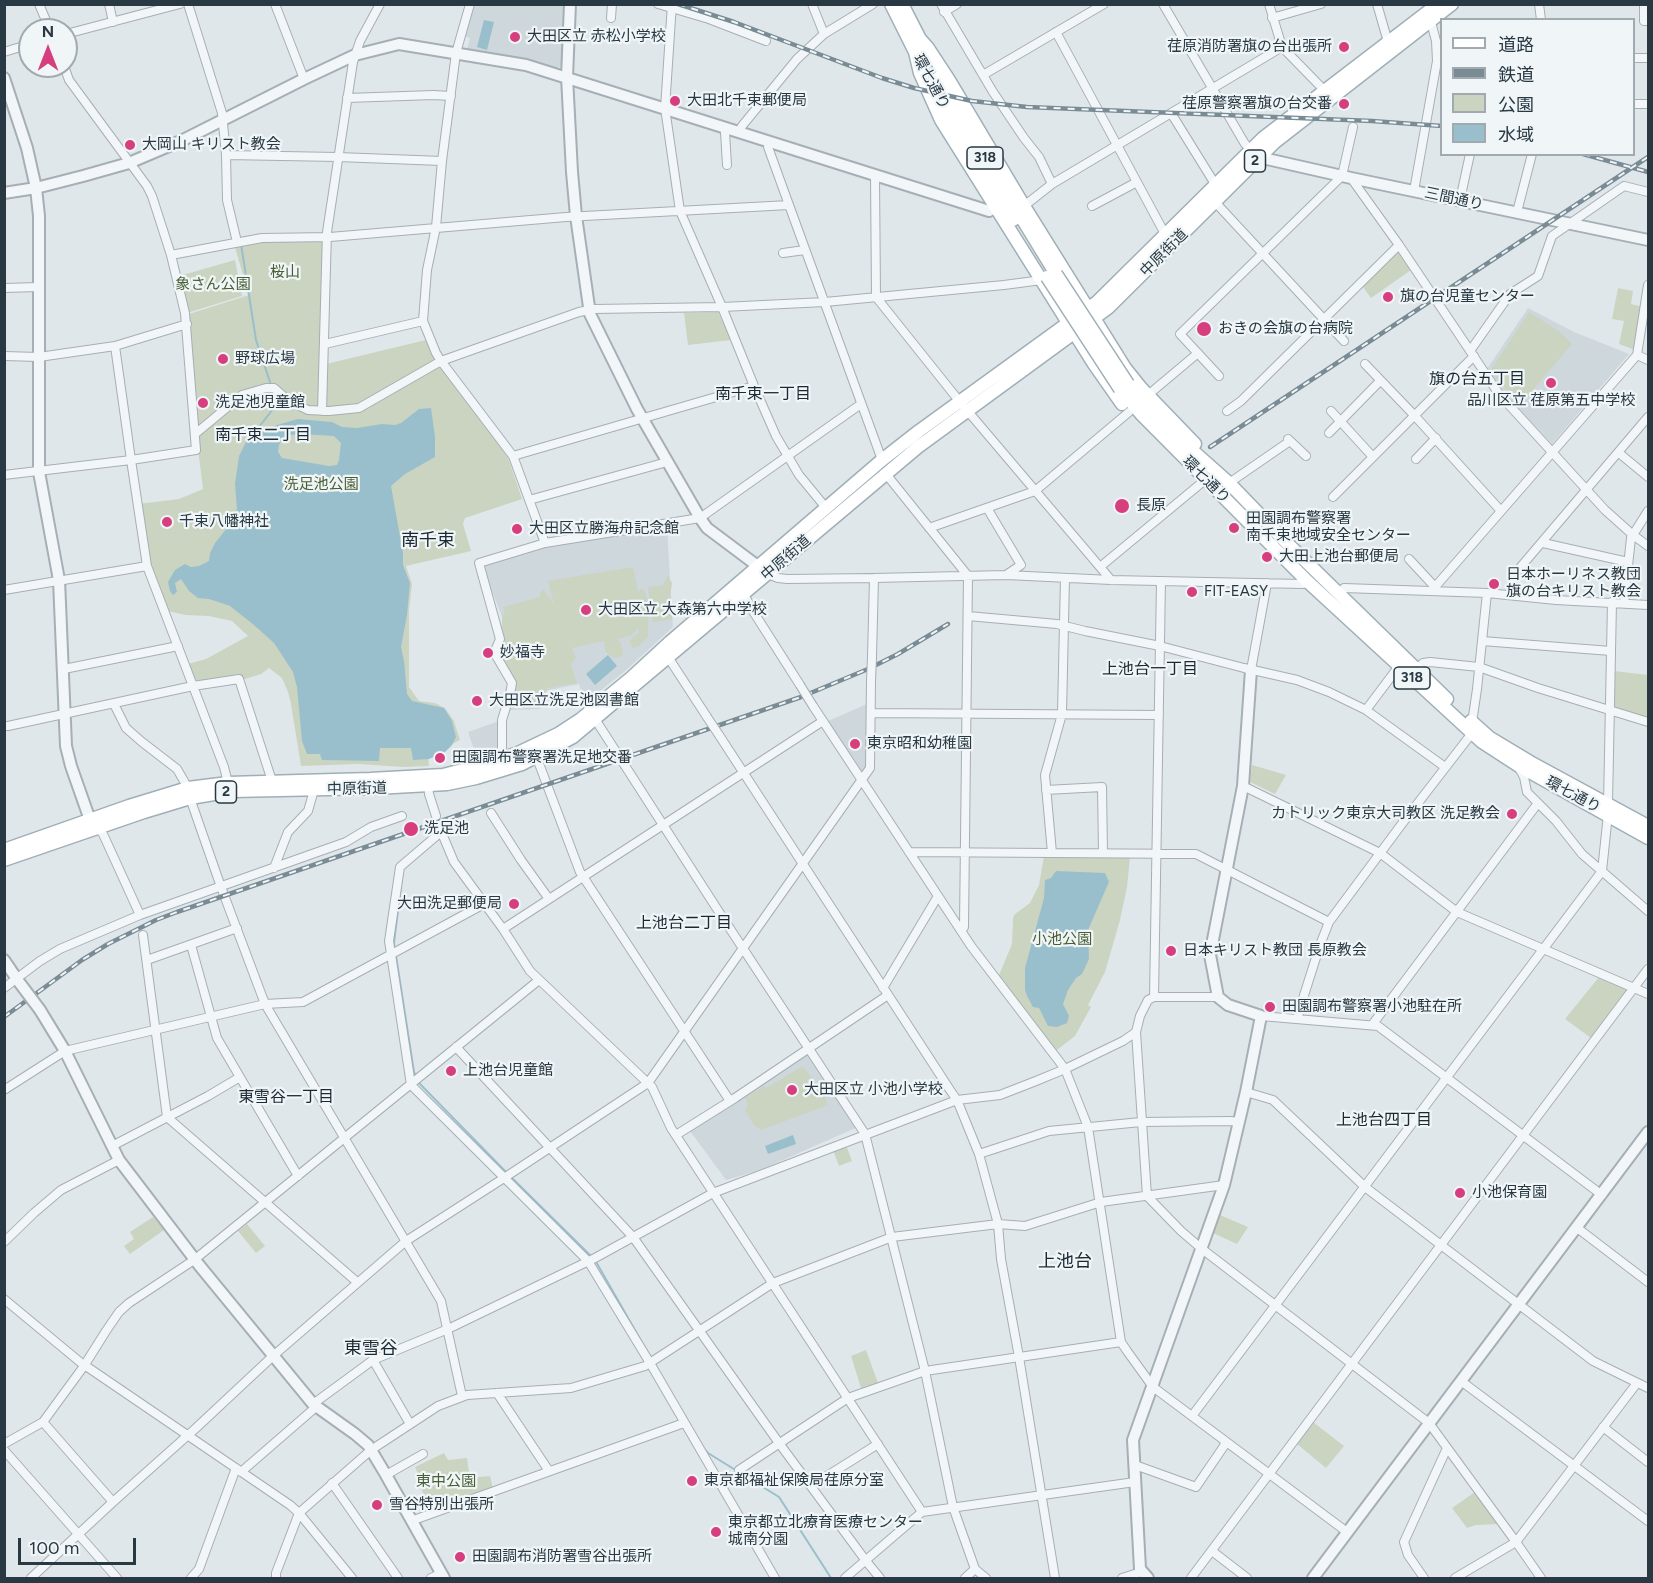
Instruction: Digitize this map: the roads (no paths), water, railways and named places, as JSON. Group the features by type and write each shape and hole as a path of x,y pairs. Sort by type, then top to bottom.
{"main road":[{"name":"環七通り","path":"891,4 936,95 1048,277 1141,414 1307,581 1471,727 1608,809 1648,838"},
{"name":"環七通り","path":"902,4 955,109 1048,277"},
{"name":"中原街道","path":"1091,313 1108,308 1215,202 1275,128 1431,10 1452,4"},
{"name":"中原街道","path":"189,793 228,783 272,781 447,784 485,776 573,737 743,595 764,570 882,460 964,407 1091,313 1104,296 1215,184 1255,153 1275,142 1431,10"},
{"path":"920,39 950,80 1024,206 1125,368 1229,483"},
{"path":"915,52 920,73 941,120 995,207 1048,277 1072,328 1111,390 1144,429 1190,472 1205,480"},
{"name":"環七通り","path":"1124,387 1229,483 1287,543 1417,668 1482,742 1519,766 1648,826"},
{"name":"中原街道","path":"4,860 151,798 189,793 314,790 428,782 502,759 535,752 589,712 747,577 764,570 886,474 964,407"},
{"name":"中原街道","path":"4,850 93,824"}],"street":[{"path":"39,4 45,18"},
{"path":"109,4 113,22"},
{"path":"78,31 180,4"},
{"path":"188,4 221,109 226,155 227,200 237,242"},
{"path":"275,4 304,79"},
{"path":"322,411 327,237 338,157 355,55 380,4"},
{"path":"470,4 456,53 436,227 427,270 423,321 441,361 513,456 545,543"},
{"path":"570,4 567,77 576,216 590,314 667,462 707,528 764,570 783,579 1006,575 1111,580 1303,584 1307,581"},
{"path":"611,18 612,4"},
{"path":"658,4 709,19 766,40"},
{"path":"812,4 824,34"},
{"path":"739,132 797,59 824,34 873,4"},
{"path":"957,4 943,8 982,75 1039,157 1052,184"},
{"path":"982,75 1104,4"},
{"path":"1163,4 1245,144 1255,153"},
{"path":"1269,4 1282,47 1324,90"},
{"path":"1272,18 1321,4"},
{"path":"1377,4 1388,42"},
{"path":"1644,4 1644,21 1648,21"},
{"path":"671,7 665,108 680,211 776,436 799,475 827,509"},
{"path":"1414,191 1439,61 1431,10"},
{"path":"1056,32 1166,234"},
{"path":"4,193 36,188 129,163 183,140 355,55 399,44 526,65 989,210 995,207"},
{"path":"1024,206 1052,184 1282,47"},
{"path":"4,78 27,148 36,188 39,216 39,472 59,580 66,746 71,766 93,824 103,834 140,915"},
{"path":"4,476 195,450 187,324 171,255 152,196 68,78"},
{"path":"347,98 451,96"},
{"path":"1170,113 1215,184"},
{"path":"1219,376 1180,334 1261,253 1346,177 1353,127"},
{"path":"727,128 727,165"},
{"path":"770,142 768,147 882,460"},
{"name":"三間通り","path":"1255,153 1267,159 1346,177 1648,240"},
{"path":"226,155 442,161"},
{"path":"1460,200 1470,156"},
{"path":"1517,212 1531,156"},
{"path":"875,175 876,297 964,407 1111,580"},
{"path":"1346,177 1399,245 1499,393 1605,510 1648,546"},
{"path":"1092,206 1137,182"},
{"path":"1333,497 1472,354 1510,294 1538,276 1552,236 1624,186 1648,192"},
{"path":"1215,202 1344,341"},
{"path":"171,255 262,237 327,237 576,216 789,205"},
{"path":"1227,411 1241,401 1399,245"},
{"path":"783,253 805,250"},
{"path":"195,434 242,395 270,388 308,410 359,408 441,361 579,312 594,309 722,308 825,302 1048,277"},
{"path":"1435,589 1636,355 1645,329 1648,285"},
{"path":"4,288 39,287"},
{"path":"325,344 423,321"},
{"path":"4,356 39,357 115,346 187,324"},
{"path":"115,346 147,566 224,767 228,783"},
{"path":"1148,395 1198,353"},
{"path":"1636,355 1648,360"},
{"path":"1365,363 1501,511"},
{"path":"1329,433 1380,381"},
{"path":"513,456 754,386"},
{"path":"502,759 502,720 512,683 495,654 500,639 479,563 545,543 700,518 861,404"},
{"path":"1331,411 1373,457"},
{"path":"929,528 1035,491 1129,412"},
{"path":"1511,595 1513,576 1648,417"},
{"path":"1416,459 1436,438"},
{"path":"1229,483 1288,439 1306,456"},
{"path":"1618,453 1648,477"},
{"path":"529,500 667,462"},
{"path":"886,474 968,576 964,927 961,932"},
{"path":"1100,567 1205,480"},
{"path":"987,508 1021,565 1006,575"},
{"path":"1624,603 1631,538 1648,511"},
{"path":"1543,543 1628,562"},
{"path":"1409,559 1435,589"},
{"path":"4,590 147,566"},
{"path":"747,577 744,582 743,595 813,706 961,932 1065,1069 1088,1127 1121,1342 1153,1387 1347,1532"},
{"path":"31,1578 273,1356 406,1240 504,1179 648,1083 870,768 874,578"},
{"path":"1052,853 1045,775 1062,714 1065,578"},
{"path":"1154,997 1161,581"},
{"path":"1218,997 1210,955 1243,786 1251,670 1267,582"},
{"path":"1339,593 1344,588 1419,591 1435,589 1556,600 1648,605"},
{"path":"1298,1019 1329,922 1469,737 1486,593"},
{"path":"1192,1416 1602,872 1608,809 1612,602"},
{"path":"968,616 1064,625 1297,680 1366,710 1445,767"},
{"path":"1482,641 1611,651"},
{"path":"64,669 178,646"},
{"path":"668,657 957,1100 979,1154 999,1224 1001,1259 1055,1578"},
{"path":"1417,668 1423,663 1430,662 1479,667 1648,722"},
{"path":"1366,710 1400,666"},
{"path":"4,726 193,686 239,679 272,781"},
{"path":"114,704 126,728 177,769 189,793 265,1004 441,1301 462,1396"},
{"path":"871,713 1159,715"},
{"path":"595,719 865,1134 925,1371 953,1507 975,1569 986,1578"},
{"path":"503,929 823,721"},
{"path":"535,752 583,877 730,1101"},
{"path":"1519,766 1527,792 1556,820 1582,854 1648,911"},
{"path":"428,782 429,794 454,862 503,929 530,971 652,1087 671,1128 922,1512"},
{"path":"1243,786 1380,853 1456,912 1648,994"},
{"path":"1046,790 1102,787 1103,853"},
{"path":"274,868 288,832 308,811 314,790"},
{"path":"1372,1025 1538,802"},
{"path":"491,813 549,899"},
{"path":"4,988 60,949 140,915 346,842 371,826 402,816"},
{"path":"439,824 400,867 389,943 411,1085 504,1179 591,1260 775,1578"},
{"path":"909,852 1196,854 1329,922"},
{"path":"883,988 938,896"},
{"path":"4,1090 65,1051 265,1004 303,1002 483,904"},
{"path":"147,960 237,928"},
{"path":"143,935 167,1117 357,1282"},
{"path":"191,945 217,1038 298,1176"},
{"path":"4,960 40,1010 65,1051 119,1160 194,1260 315,1405 355,1434 371,1450 411,1521 438,1577"},
{"path":"1191,1578 1648,969"},
{"path":"4,1444 43,1422 84,1366 119,1312 129,1303 194,1260 539,980"},
{"path":"676,1135 888,995"},
{"path":"1541,1578 1429,1423 1202,1249 1147,1196 1136,1032 1140,1016 1148,1000 1154,997 1218,997 1228,1005 1261,1016 1378,1026 1602,1195"},
{"path":"1122,1578 1144,1575 1135,1482 1134,1440 1224,1185 1261,1016"},
{"path":"191,1578 198,1569 238,1470 373,1360 448,1329 591,1260 713,1193 957,1100 1000,1095 1065,1069 1123,1041 1136,1032"},
{"path":"456,1047 633,1237 779,1443 880,1578"},
{"path":"112,1146 240,1077"},
{"path":"1246,1092 1273,1100 1365,1187 1593,1361 1648,1388"},
{"path":"979,1154 1049,1131 1141,1122 1239,1122"},
{"path":"1313,1578 1648,1132"},
{"path":"4,1242 61,1190 119,1160"},
{"path":"276,1578 299,1513 371,1450 438,1406 462,1396 571,1388 645,1366 773,1283 892,1237 999,1224 1025,1226 1101,1202 1224,1185"},
{"path":"1576,1227 1648,1282"},
{"path":"4,1299 84,1366 290,1505 352,1578"},
{"path":"739,1470 848,1398 925,1371 1121,1342"},
{"path":"373,1360 410,1424"},
{"path":"1461,1381 1648,1521"},
{"path":"1455,1578 1516,1542 1637,1383"},
{"path":"497,1393 549,1471"},
{"path":"43,1422 112,1502"},
{"path":"411,1521 684,1423"},
{"path":"1603,1427 1648,1462"},
{"path":"1135,1465 1196,1487 1224,1446 1225,1441"},
{"path":"811,1486 878,1444"},
{"path":"1424,1578 1408,1555 1404,1542 1447,1448"},
{"path":"4,1450 117,1578"},
{"path":"386,1475 423,1454"},
{"path":"845,1578 922,1512 1135,1482"},
{"path":"332,1483 398,1578"},
{"path":"1212,1551 1247,1578"},
{"path":"965,1578 975,1569"}],"water":[{"path":"484,20 494,22 487,50 477,47"},
{"path":"431,408 435,457 405,474 391,486 403,553 403,565 410,583 401,647 407,694 412,701 444,708 452,721 456,737 445,752 429,759 413,760 411,748 380,748 379,761 322,760 320,754 307,754 302,741 297,687 293,672 274,643 230,606 198,598 189,591 181,579 175,583 177,592 173,595 168,582 175,570 185,564 191,567 199,566 209,561 215,543 231,523 237,509 235,484 239,456 246,442 260,432 298,419 332,422 342,427 357,428 382,424 395,425 419,409","holes":["289,435 334,436 341,443 337,465 329,466 282,458 278,452 282,438"]},
{"path":"608,655 617,666 595,685 586,674"},
{"path":"1056,871 1105,873 1109,882 1088,930 1089,959 1082,974 1076,978 1068,990 1063,1004 1069,1016 1067,1023 1057,1027 1048,1026 1039,1008 1033,1007 1025,990 1025,968 1044,898 1045,880 1051,878"},
{"path":"793,1135 796,1144 768,1154 765,1146"}],"waterway":[{"path":"241,244 256,340 271,385"},
{"path":"260,432 259,427 273,409 273,390"},
{"path":"403,870 394,943 414,1072 419,1083 507,1173"},
{"path":"511,1177 595,1260 648,1353"},
{"path":"704,1449 779,1497 831,1578"}],"railway":[{"path":"678,4 734,22 882,78 972,101 1027,107 1440,126"},
{"path":"1590,156 1648,172"},
{"path":"1210,447 1648,157"},
{"path":"4,1017 82,960 156,920 801,697 868,669 948,624"}],"place":[{"name":"大田区立 赤松小学校","path":"515,37"},
{"name":"荏原消防署旗の台出張所","path":"1344,47"},
{"name":"大田北千束郵便局","path":"675,101"},
{"name":"荏原警察署旗の台交番","path":"1344,104"},
{"name":"大岡山 キリスト教会","path":"130,145"},
{"name":"旗の台児童センター","path":"1388,297"},
{"name":"おきの会旗の台病院","path":"1204,329"},
{"name":"野球広場","path":"223,359"},
{"name":"品川区立 荏原第五中学校","path":"1551,383"},
{"name":"洗足池児童館","path":"203,403"},
{"name":"長原","path":"1122,506"},
{"name":"千束八幡神社","path":"167,522"},
{"name":"田園調布警察署 南千束地域安全センター","path":"1234,528"},
{"name":"大田区立勝海舟記念館","path":"517,529"},
{"name":"大田上池台郵便局","path":"1267,557"},
{"name":"日本ホーリネス教団 旗の台キリスト教会","path":"1494,584"},
{"name":"FIT-EASY","path":"1192,592"},
{"name":"大田区立 大森第六中学校","path":"586,610"},
{"name":"妙福寺","path":"488,653"},
{"name":"大田区立洗足池図書館","path":"477,701"},
{"name":"東京昭和幼稚園","path":"855,744"},
{"name":"田園調布警察署洗足地交番","path":"440,758"},
{"name":"カトリック東京大司教区 洗足教会","path":"1512,814"},
{"name":"洗足池","path":"411,829"},
{"name":"大田洗足郵便局","path":"514,904"},
{"name":"日本キリスト教団 長原教会","path":"1171,951"},
{"name":"田園調布警察署小池駐在所","path":"1270,1007"},
{"name":"上池台児童館","path":"451,1071"},
{"name":"大田区立 小池小学校","path":"792,1090"},
{"name":"小池保育園","path":"1460,1193"},
{"name":"東京都福祉保険局荏原分室","path":"692,1481"},
{"name":"雪谷特別出張所","path":"377,1505"},
{"name":"東京都立北療育医療センター 城南分園","path":"716,1532"},
{"name":"田園調布消防署雪谷出張所","path":"460,1557"}],"district":[{"name":"旗の台五丁目","path":"1477,379"},
{"name":"南千束一丁目","path":"763,394"},
{"name":"南千束二丁目","path":"263,435"},
{"name":"南千束","path":"428,541"},
{"name":"上池台一丁目","path":"1150,669"},
{"name":"上池台二丁目","path":"684,923"},
{"name":"東雪谷一丁目","path":"286,1097"},
{"name":"上池台四丁目","path":"1384,1120"},
{"name":"上池台","path":"1065,1262"},
{"name":"東雪谷","path":"371,1349"}],"park label":[{"name":"桜山","path":"285,273"},
{"name":"象さん公園","path":"213,285"},
{"name":"洗足池公園","path":"321,485"},
{"name":"小池公園","path":"1062,940"},
{"name":"東中公園","path":"446,1482"}]}
